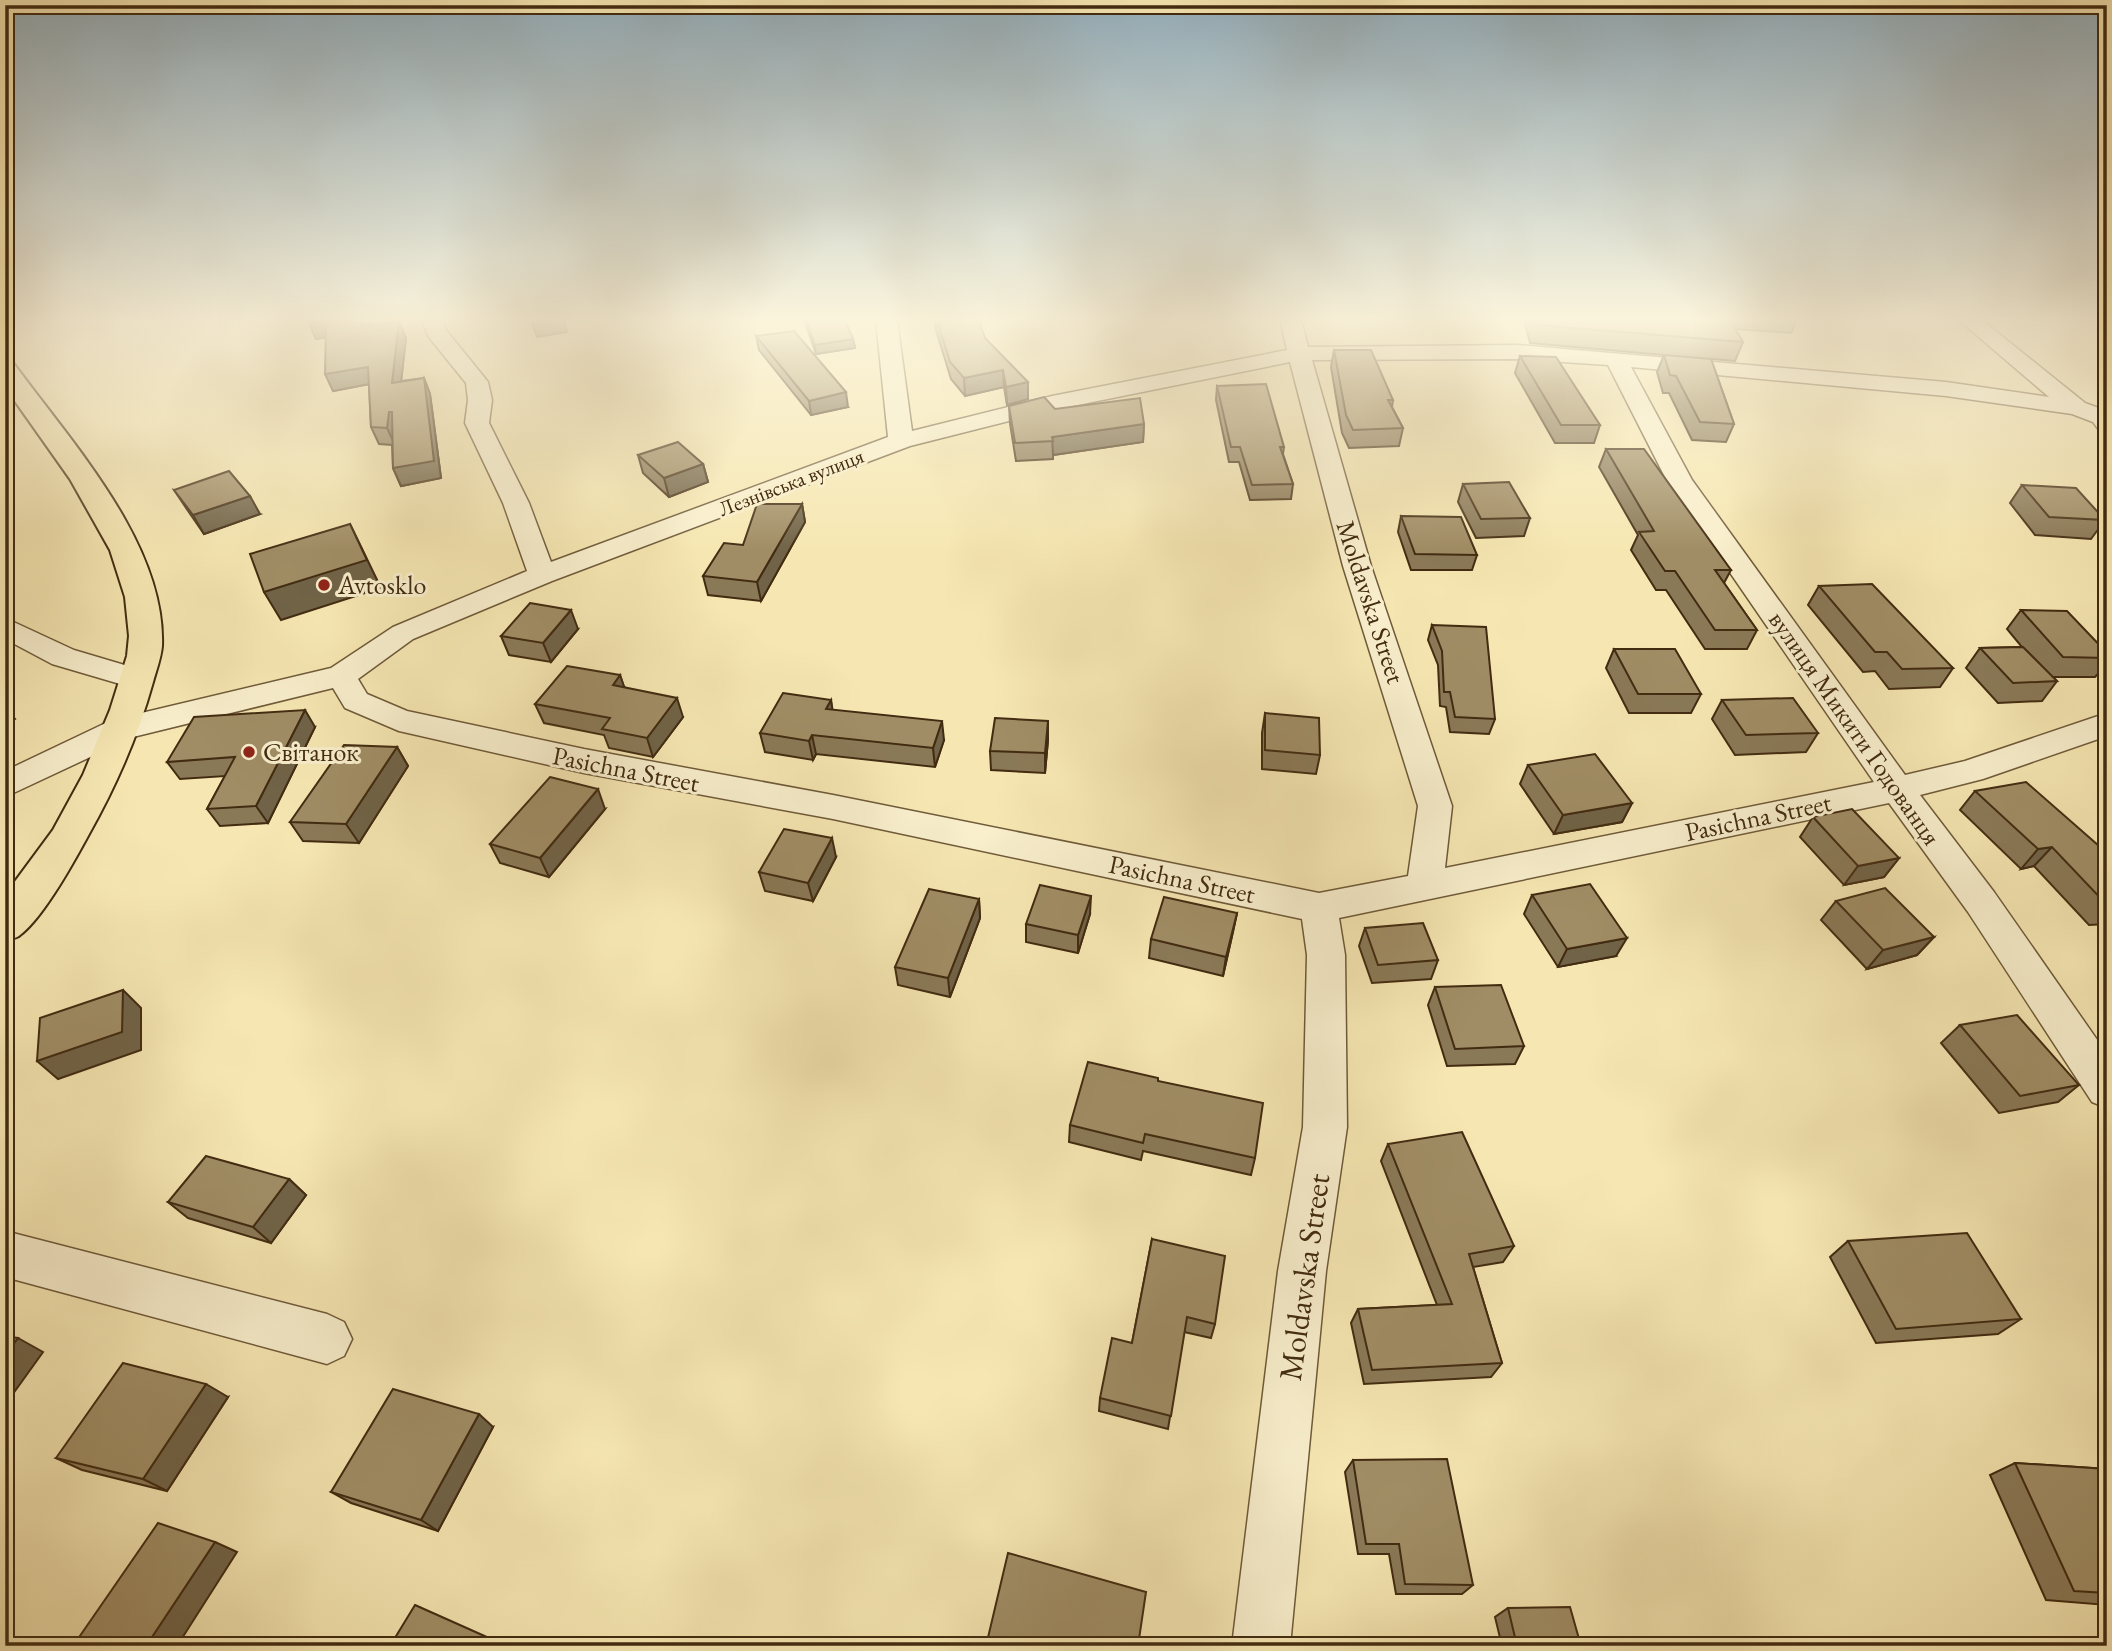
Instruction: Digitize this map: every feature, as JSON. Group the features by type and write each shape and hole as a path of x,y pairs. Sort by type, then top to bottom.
{"main road":[{"path":"5,924 69,835 122,728 145,649 144,623 126,551 96,498 25,397"}],"street":[{"path":"480,397 477,423 516,503 542,575"},
{"path":"896,397 901,441"},
{"name":"Лезнівська вулиця","path":"341,676 403,633 542,575 901,441 1086,397"},
{"name":"Moldavska Street","path":"1310,397 1357,566 1435,806 1425,885"},
{"name":"вулиця Микити Годованця","path":"1636,397 1681,481 1897,789 1981,902 2107,1089"},
{"name":"Лезнівська вулиця","path":"2001,397 2077,408 2101,417 2107,425"},
{"path":"2064,397 2077,408"},
{"path":"5,627 63,657 137,679"},
{"path":"5,785 122,728 341,676"},
{"name":"Pasichna Street","path":"341,676 356,701 399,720 598,764 833,807 1319,908 1897,789 1972,771 2107,724"},
{"name":"Moldavska Street","path":"1261,1646 1301,1271 1325,1127 1326,956 1319,908"},
{"path":"5,1254 327,1339"}],"building":[{"path":"370,397 426,397 434,461 393,468 392,412 389,412 387,428 371,427"},
{"path":"806,397 825,397 809,401"},
{"path":"1044,397 1055,409 1140,398 1144,424 1052,437 1053,441 1015,443 1009,406"},
{"path":"1220,397 1270,397 1284,447 1280,447 1293,484 1252,485 1240,447 1231,447"},
{"path":"1343,397 1392,397 1393,400 1388,400 1403,428 1353,430 1346,415"},
{"path":"1544,397 1582,397 1600,425 1561,425"},
{"path":"1687,397 1724,397 1734,424 1700,422"},
{"path":"678,442 703,464 664,478 638,455"},
{"path":"1606,449 1644,449 1731,570 1715,570 1757,630 1715,630 1675,571 1665,571 1639,532 1654,531"},
{"path":"229,471 250,496 193,515 174,490"},
{"path":"1509,482 1530,518 1481,519 1463,484"},
{"path":"2022,485 2076,488 2105,520 2049,517"},
{"path":"757,504 802,504 757,582 703,576 724,543 743,545"},
{"path":"1401,516 1461,517 1477,555 1415,554"},
{"path":"350,524 367,560 264,592 250,554"},
{"path":"1872,584 1953,668 1902,669 1887,652 1875,652 1819,586"},
{"path":"530,603 571,610 543,643 501,636"},
{"path":"2021,610 2067,611 2107,653 2107,658 2063,657"},
{"path":"1432,625 1486,627 1495,719 1455,717 1450,692 1444,692 1442,651"},
{"path":"2023,647 2057,681 2013,683 1980,648"},
{"path":"1614,649 1675,649 1701,694 1638,694"},
{"path":"567,666 620,675 613,685 677,698 647,738 602,729 610,718 535,704"},
{"path":"783,693 831,700 826,709 942,721 933,748 812,735 809,741 760,733"},
{"path":"1793,698 1818,733 1746,735 1722,700"},
{"path":"305,710 256,806 207,809 235,757 167,762 194,717"},
{"path":"1265,713 1319,718 1320,755 1265,750"},
{"path":"995,718 1048,721 1045,753 990,751"},
{"path":"344,745 397,747 346,824 290,822"},
{"path":"1595,754 1632,803 1563,815 1528,765"},
{"path":"550,777 598,789 540,858 490,844"},
{"path":"2026,782 2107,853 2107,905 2052,847 2038,849 1975,791"},
{"path":"1852,809 1899,858 1858,866 1813,817"},
{"path":"784,829 832,838 808,883 759,872"},
{"path":"1590,884 1627,938 1567,949 1532,895"},
{"path":"1040,885 1091,896 1078,935 1026,924"},
{"path":"1885,888 1934,937 1883,950 1836,901"},
{"path":"929,889 979,899 948,978 895,967"},
{"path":"1164,897 1237,913 1226,957 1151,939"},
{"path":"1423,923 1438,960 1378,965 1365,928"},
{"path":"1501,985 1524,1046 1455,1049 1435,987"},
{"path":"123,990 122,1032 37,1061 40,1018"},
{"path":"2017,1015 2079,1085 2020,1096 1960,1025"},
{"path":"1088,1062 1158,1078 1158,1081 1263,1103 1255,1158 1145,1134 1143,1143 1070,1125"},
{"path":"1462,1132 1514,1246 1469,1254 1502,1363 1372,1370 1358,1309 1452,1304 1388,1144"},
{"path":"206,1156 289,1179 253,1227 168,1202"},
{"path":"1967,1233 2021,1319 1896,1329 1848,1241"},
{"path":"1152,1239 1225,1256 1215,1324 1187,1317 1171,1416 1100,1398 1112,1338 1132,1343"},
{"path":"5,1336 18,1338 5,1355"},
{"path":"123,1363 206,1384 143,1479 56,1458"},
{"path":"393,1389 479,1414 421,1520 331,1492"},
{"path":"1447,1459 1473,1585 1405,1584 1399,1544 1366,1544 1353,1460"},
{"path":"2015,1463 2107,1469 2107,1593 2074,1591"},
{"path":"158,1523 215,1542 146,1646 73,1646"},
{"path":"1008,1553 1146,1592 1138,1646 986,1646"},
{"path":"415,1605 507,1646 390,1646"},
{"path":"1570,1607 1581,1646 1517,1646 1508,1608"}],"place":[{"name":"Avtosklo","path":"324,585"},
{"name":"Світанок","path":"249,752"}]}
